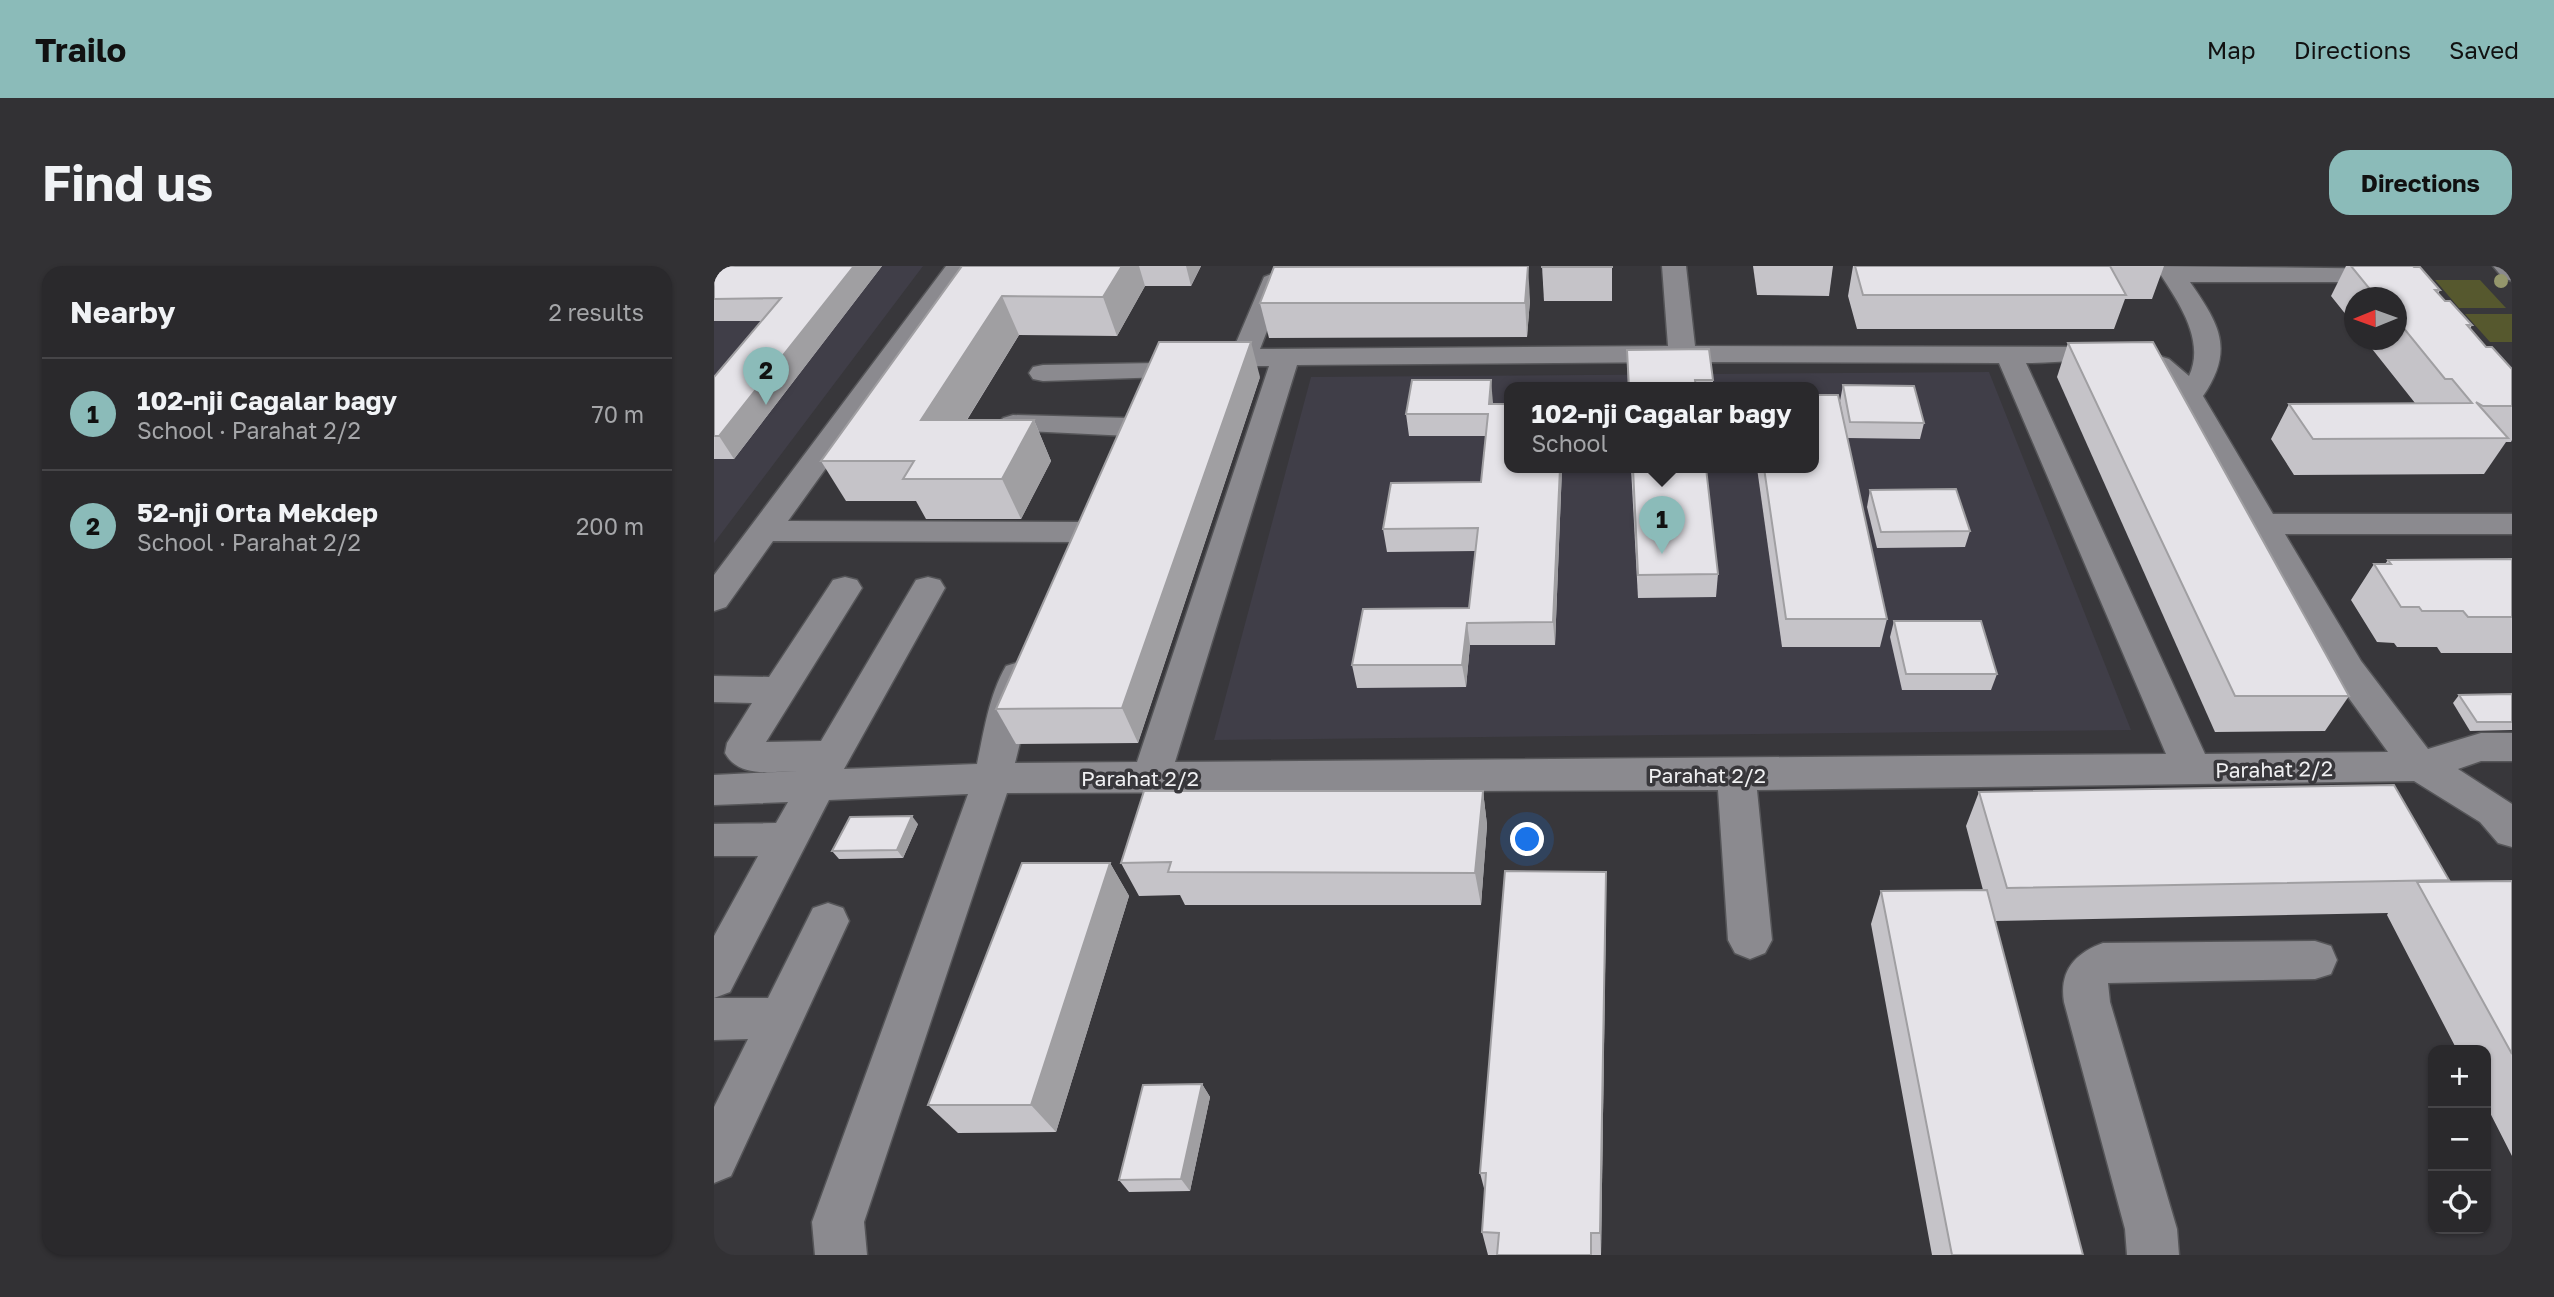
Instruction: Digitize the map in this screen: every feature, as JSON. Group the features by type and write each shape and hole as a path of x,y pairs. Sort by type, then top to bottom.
{"street":[{"path":"714,599 960,266"},
{"path":"1674,266 1682,354"},
{"path":"2505,266 2512,273"},
{"path":"2189,396 2205,371 2208,356 2206,340 2170,270 2414,275"},
{"path":"1244,356 1273,282 1295,272 1318,272"},
{"path":"2009,355 2193,771"},
{"path":"1043,373 1167,365 1244,356 2132,355 2159,363 2177,378 2189,396 2348,670 2420,766 2494,811 2512,831"},
{"path":"1151,778 1286,357"},
{"path":"1112,462 1129,427 1167,365"},
{"path":"1013,424 1129,427"},
{"path":"764,531 1084,521 1063,566"},
{"path":"2264,524 2512,524"},
{"path":"824,772 751,757 744,752 746,743 778,691 845,588"},
{"path":"714,978 824,772 928,588"},
{"path":"841,1255 838,1222 993,778 1005,719 1028,646"},
{"path":"714,689 778,691"},
{"name":"Parahat 2/2","path":"714,790 824,772 993,778 1151,778 2193,771 2420,766 2481,747 2512,747"},
{"path":"1736,775 1750,940"},
{"path":"714,840 788,839"},
{"path":"714,1159 828,921"},
{"path":"2153,1255 2151,1229 2083,982 2091,968 2103,961 2315,960"},
{"path":"714,1019 781,1018"}],"shaded area":[{"path":"714,266 923,266 714,543"},
{"path":"1989,372 2131,730 1214,740 1311,377"}],"green space":[{"path":"2435,280 2480,280 2506,308 2459,308"},
{"path":"2465,314 2512,314 2512,342 2490,342"}],"building":[{"path":"714,266 854,266 719,436 714,436 714,377 781,298 714,299"},
{"path":"962,266 1122,266 1103,297 1002,296 921,420 1034,420 1002,479 903,479 914,461 821,461"},
{"path":"1528,266 1525,303 1260,303 1274,267"},
{"path":"1612,266 1612,267 1542,267"},
{"path":"1855,266 2110,266 2126,295 1863,295"},
{"path":"2351,266 2420,267 2440,290 2435,290 2445,301 2450,301 2472,325 2467,325 2486,347 2492,347 2512,369 2512,406 2483,406 2476,402 2508,438 2313,439 2289,404 2472,403 2452,379 2445,379 2407,332 2407,287 2368,287"},
{"path":"1159,342 1251,342 1122,708 996,709"},
{"path":"2153,342 2349,696 2235,696 2068,343"},
{"path":"1709,349 1713,380 1629,382 1627,350"},
{"path":"1412,380 1491,380 1489,404 1504,404 1504,473 1560,473 1553,622 1467,623 1462,665 1352,665 1363,609 1469,608 1478,528 1383,529 1391,483 1481,482 1488,414 1406,414"},
{"path":"1843,385 1914,386 1924,423 1850,422"},
{"path":"1819,395 1838,395 1887,619 1786,619 1765,473 1819,473"},
{"path":"1633,473 1707,473 1718,574 1638,575"},
{"path":"1956,489 1970,531 1881,532 1870,490"},
{"path":"2512,559 2512,617 2468,617 2463,611 2422,611 2419,607 2401,607 2374,564 2391,564 2388,560"},
{"path":"1894,621 1981,621 1997,674 1906,674"},
{"path":"2512,694 2512,722 2477,722 2459,695"},
{"path":"2394,785 2449,880 2007,888 1979,792"},
{"path":"1144,791 1483,791 1475,873 1168,872 1171,862 1121,863"},
{"path":"912,816 897,850 832,851 850,817"},
{"path":"1022,863 1110,863 1031,1105 928,1105"},
{"path":"1505,871 1606,872 1600,1233 1591,1233 1591,1255 1497,1255 1499,1233 1482,1232 1486,1173 1480,1173"},
{"path":"2512,881 2512,1054 2417,882"},
{"path":"1987,890 2083,1255 1952,1255 1881,891"},
{"path":"1202,1084 1181,1179 1119,1180 1143,1085"}],"place":[{"name":"52-nji Orta Mekdep","path":"766,405"},
{"name":"102-nji Cagalar bagy","path":"1662,554"}]}
